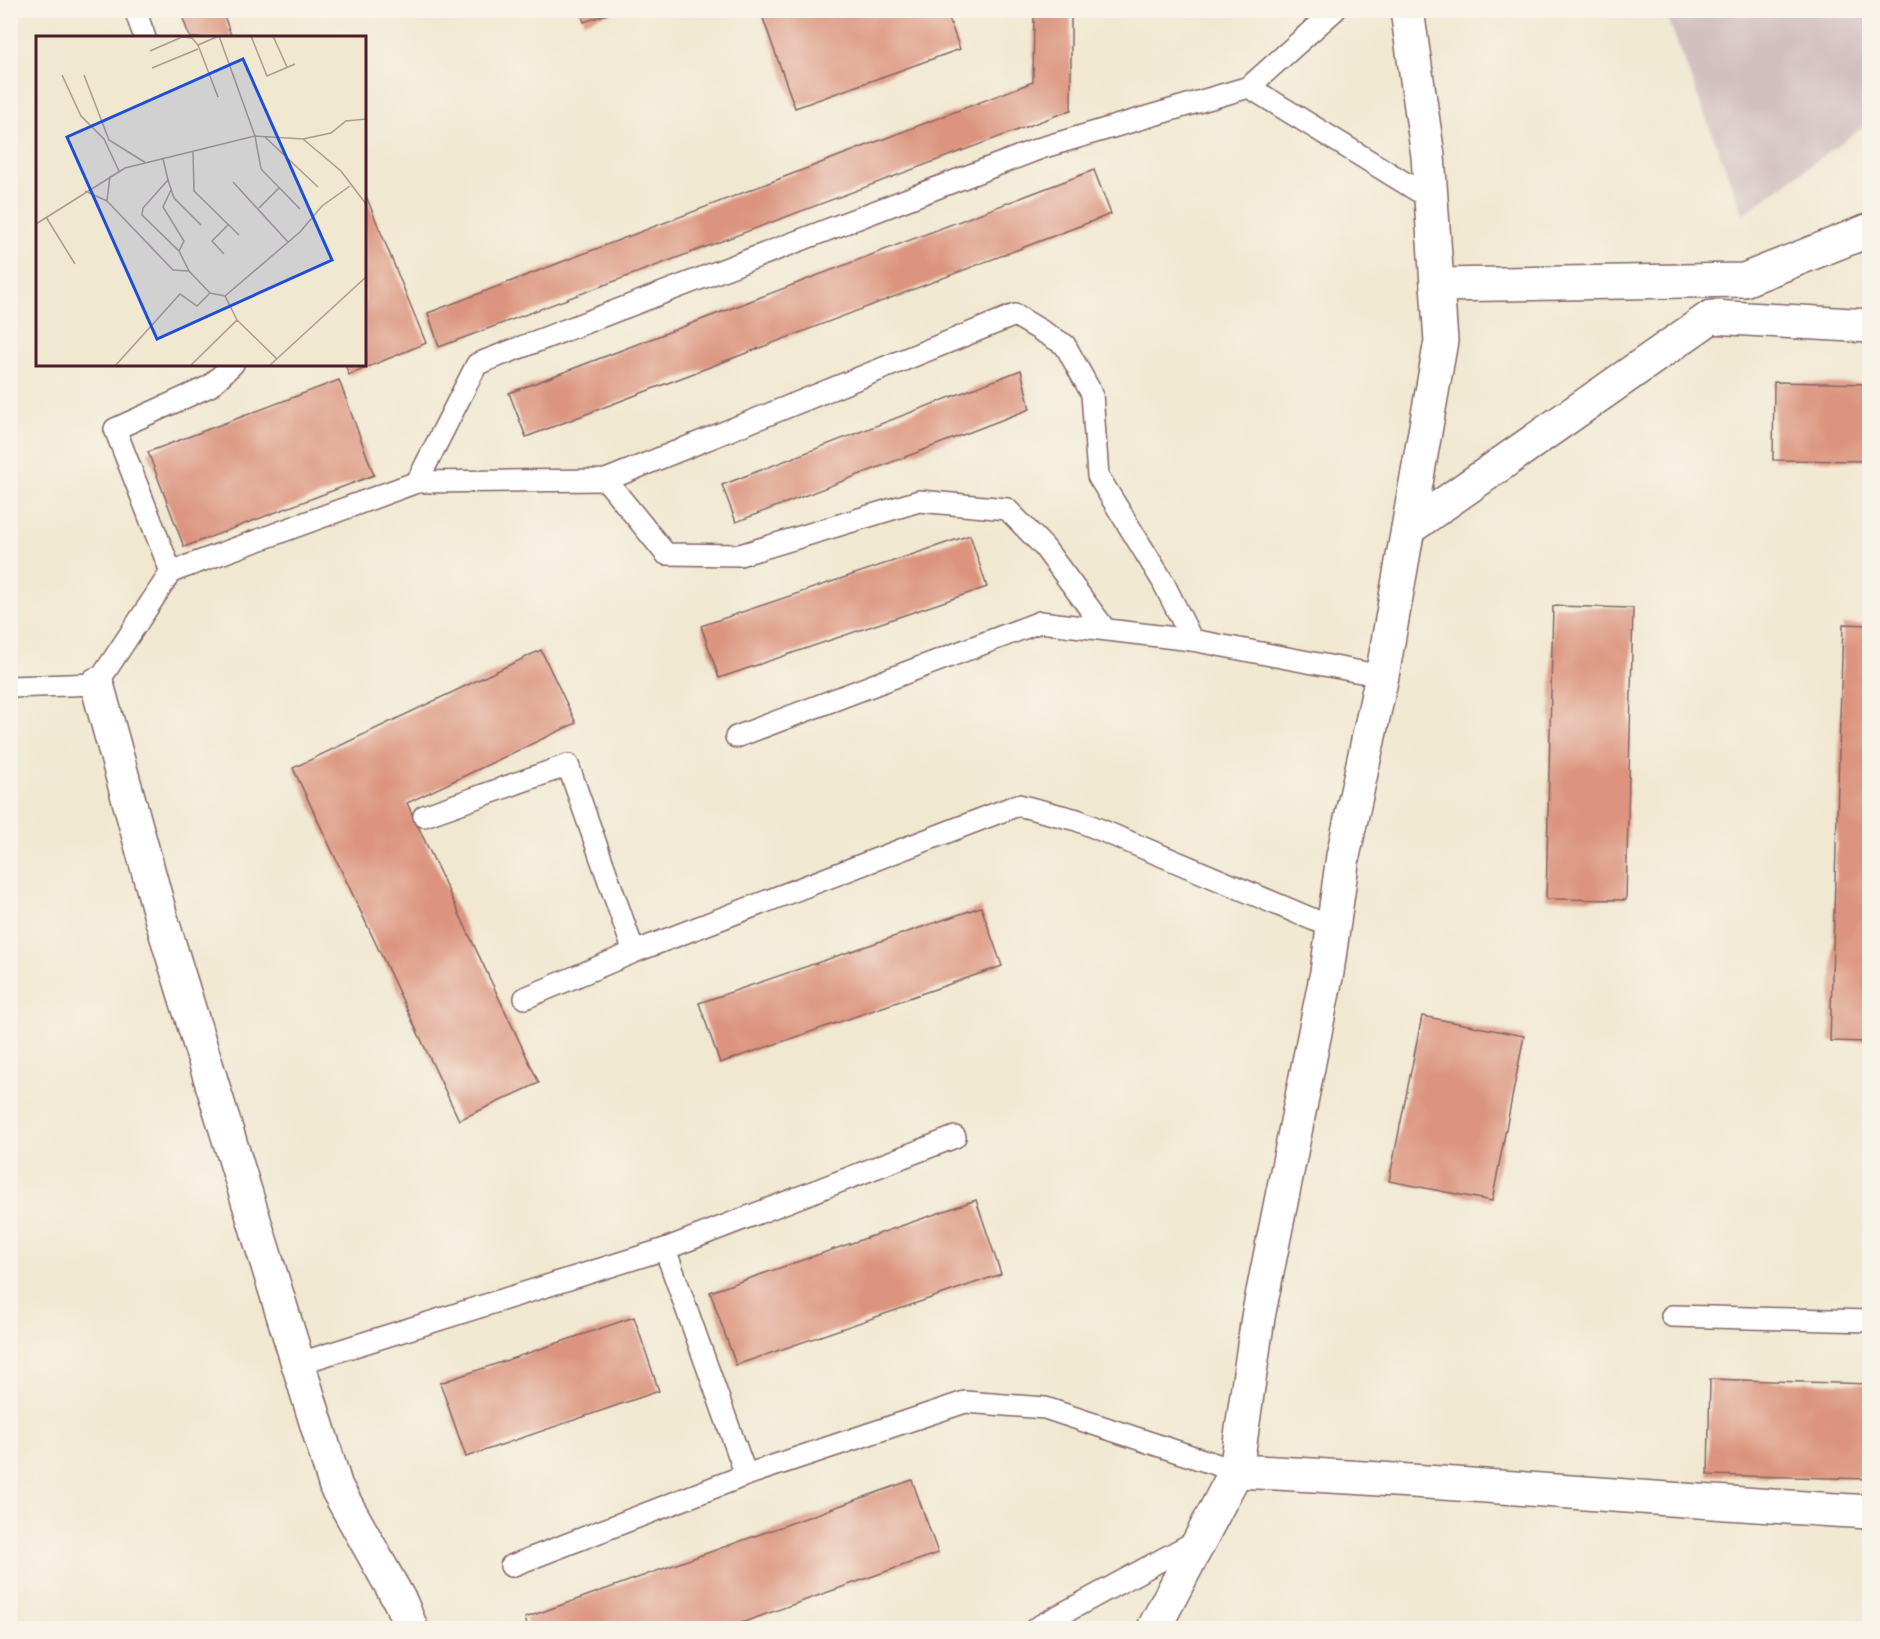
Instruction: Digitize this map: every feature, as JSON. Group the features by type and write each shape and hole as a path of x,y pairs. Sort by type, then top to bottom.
{"street":[{"path":"1154,1629 1236,1471 1258,1317 1327,972 1331,927 1343,856 1382,676 1441,341 1428,156 1407,10"},
{"path":"1437,285 1744,280 1869,230"},
{"path":"1408,530 1711,317 1869,326"},
{"path":"97,684 162,921 336,1486 401,1603 411,1629"},
{"path":"1236,1471 1413,1479 1639,1498 1869,1512"}],"lane":[{"path":"135,10 144,36"},
{"path":"417,482 477,364 1041,148 1249,87 1335,10"},
{"path":"1249,87 1431,199"},
{"path":"10,687 97,684 171,572 417,482 606,480 1015,315 1065,345 1076,364 1092,394 1098,476 1162,580 1192,640"},
{"path":"171,572 115,429 210,386 231,366"},
{"path":"606,480 666,554 740,555 919,501 1006,509 1044,547 1106,629"},
{"path":"736,737 1040,622 1192,640 1382,676"},
{"path":"424,816 568,765 634,952"},
{"path":"525,998 634,952 1018,805 1077,820 1331,927"},
{"path":"300,1363 665,1249 955,1137"},
{"path":"665,1249 746,1475"},
{"path":"1672,1316 1869,1321"},
{"path":"511,1566 746,1475 965,1402 1045,1408 1236,1471"},
{"path":"1036,1629 1201,1539"}],"shaded area":[{"path":"1665,11 1869,11 1869,123 1743,214"}],"building":[{"path":"180,10 222,10 231,36 189,36"},
{"path":"580,10 616,10 616,11 584,22"},
{"path":"760,10 872,10 874,16 890,10 946,10 960,49 795,108"},
{"path":"1034,10 1071,10 1071,110 439,347 428,313 1033,82"},
{"path":"1094,170 1111,214 526,437 509,393"},
{"path":"366,196 426,343 349,375 346,366 366,366"},
{"path":"1021,370 1030,409 736,522 722,485"},
{"path":"339,380 374,475 184,547 148,452"},
{"path":"1774,382 1870,384 1870,461 1773,460"},
{"path":"970,535 987,587 719,678 701,626"},
{"path":"1553,606 1633,608 1626,900 1546,899"},
{"path":"1843,624 1870,625 1870,1042 1830,1041"},
{"path":"541,650 576,723 407,803 539,1083 459,1120 293,768"},
{"path":"981,907 1002,966 720,1063 699,1003"},
{"path":"1422,1016 1524,1036 1492,1201 1389,1181"},
{"path":"976,1200 1001,1274 736,1365 710,1292"},
{"path":"634,1317 659,1391 466,1457 440,1383"},
{"path":"1710,1379 1870,1384 1870,1479 1708,1475"},
{"path":"912,1480 938,1553 727,1628 528,1628 525,1618"}]}
